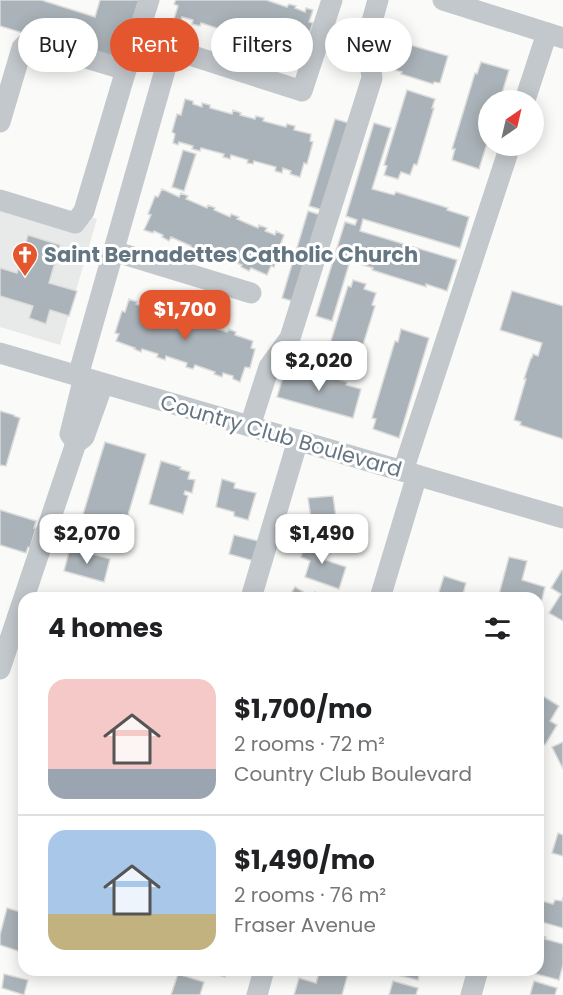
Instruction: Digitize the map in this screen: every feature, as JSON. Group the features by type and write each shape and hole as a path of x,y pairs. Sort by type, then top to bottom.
{"street":[{"path":"144,18 150,0"},
{"path":"26,592 76,443 84,437 88,379 113,251 171,49 302,91 332,0"},
{"path":"250,426 269,368 290,338 372,78 367,39 378,0"},
{"path":"443,0 555,36 530,90"},
{"path":"0,122 22,48 29,40 110,65"},
{"path":"0,200 75,222 84,211 125,72"},
{"path":"381,592 410,473 507,156"},
{"path":"113,251 251,293"},
{"name":"Country Club Boulevard","path":"0,353 563,518"},
{"path":"253,592 298,440"},
{"path":"0,669 18,615"},
{"path":"257,995 262,976"},
{"path":"471,995 476,976"}],"shaded area":[{"path":"0,190 97,219 60,345 0,327"}],"building":[{"path":"0,0 41,0 95,17 100,0 140,0 135,18 110,18 110,60 98,56 98,18 18,18 18,32 0,26"},
{"path":"176,0 266,0 287,7 289,4 296,6 295,8 305,12 306,8 313,10 310,18 211,18 211,26 201,23 200,26 199,18 174,18 178,6 174,4"},
{"path":"412,46 448,56 440,83 434,82 433,84 401,74 412,72"},
{"path":"481,62 509,70 503,90 478,90 478,156 483,156 479,169 452,160 455,149 452,149 475,73 477,74"},
{"path":"407,90 435,99 417,165 414,164 410,175 401,172 398,179 384,175 387,166 384,165"},
{"path":"185,99 202,107 202,103 210,105 210,108 232,114 233,110 241,113 240,115 255,119 256,116 264,118 263,121 286,127 287,124 295,126 294,130 311,134 310,141 313,142 307,164 304,163 300,177 290,174 291,171 283,168 282,173 275,171 276,167 254,161 253,164 247,163 248,160 231,155 230,159 223,157 224,154 201,148 200,151 192,149 193,146 179,142 178,145 173,143 175,134 172,132 177,114 181,115"},
{"path":"335,119 352,124 326,211 309,206"},
{"path":"374,123 391,128 372,189 394,195 396,192 469,217 460,248 363,219 360,231 457,260 447,291 426,284 426,287 350,261 332,321 316,316 345,222 355,225 357,220 346,216"},
{"path":"183,150 196,154 184,191 172,187"},
{"path":"162,189 179,197 181,193 188,196 186,199 207,208 208,205 230,217 231,214 239,217 237,219 258,228 259,225 267,228 265,231 275,235 276,231 284,235 274,267 271,266 267,275 251,268 249,271 241,267 242,265 221,257 220,260 199,249 197,252 190,249 191,246 171,237 169,241 154,231 153,233 144,230 151,215 148,214 155,196 158,197"},
{"path":"308,211 324,216 299,303 282,298"},
{"name":"Saint Bernadettes Catholic Church","path":"28,235 60,245 49,283 77,291 69,316 50,310 46,324 29,318 33,306 0,296 0,268 17,273"},
{"path":"353,280 366,284 364,289 376,293 372,305 375,306 358,361 355,360 353,369 325,360 348,286 351,287"},
{"path":"512,291 563,306 563,439 520,425 521,422 514,420 531,358 533,354 538,356 542,343 500,330"},
{"path":"129,299 146,308 147,304 155,307 154,309 175,316 176,313 183,315 182,318 199,324 200,320 207,323 206,325 227,332 229,329 236,332 235,335 253,341 251,348 255,349 250,368 245,367 240,382 233,379 233,376 223,373 222,377 195,365 193,369 186,367 187,363 166,356 165,360 157,357 158,354 142,349 141,352 116,341 119,334 115,333 122,311 125,312"},
{"path":"401,329 429,338 399,438 373,429 376,419 372,418 395,341 398,342"},
{"path":"286,367 301,372 302,369 347,382 346,385 361,389 353,418 277,397"},
{"path":"0,411 20,418 6,466 0,465"},
{"path":"105,442 146,454 120,542 78,531"},
{"path":"161,461 190,472 188,479 195,480 192,493 185,491 184,494 188,496 183,514 149,504"},
{"path":"222,479 235,483 234,488 256,493 248,520 234,516 234,512 216,507"},
{"path":"333,496 336,518 352,516 356,536 340,538 338,530 313,533 308,498"},
{"path":"0,510 36,521 30,548 28,547 26,553 0,545"},
{"path":"234,535 262,542 258,562 229,554"},
{"path":"308,537 327,544 322,559 346,567 339,589 305,577 310,561 301,557"},
{"path":"70,548 110,559 104,582 64,571"},
{"path":"509,557 527,561 522,580 545,587 544,592 500,592"},
{"path":"562,570 563,621 549,613 561,594 551,588"},
{"path":"444,576 466,583 464,592 439,592"},
{"path":"295,587 304,592 292,592"},
{"path":"544,697 559,706 550,721 557,725 545,745"},
{"path":"563,742 563,769 552,747"},
{"path":"558,833 563,835 563,856 552,853"},
{"path":"563,897 563,928 544,923 544,902 553,904 555,900 562,901"},
{"path":"7,908 18,911 18,951 0,945 0,935"},
{"path":"544,936 545,939 563,944 563,965 559,980 544,976"},
{"path":"4,974 28,980 24,995 2,988"},
{"path":"177,976 204,982 200,995 171,995"},
{"path":"318,976 347,976 342,995 294,995 299,978 316,983"},
{"path":"401,976 419,976 418,980"},
{"path":"393,981 418,988 416,995 389,995"},
{"path":"534,981 557,988 555,995 530,995"}],"place":[{"name":"Saint Bernadettes Catholic Church","path":"25,278"}]}
